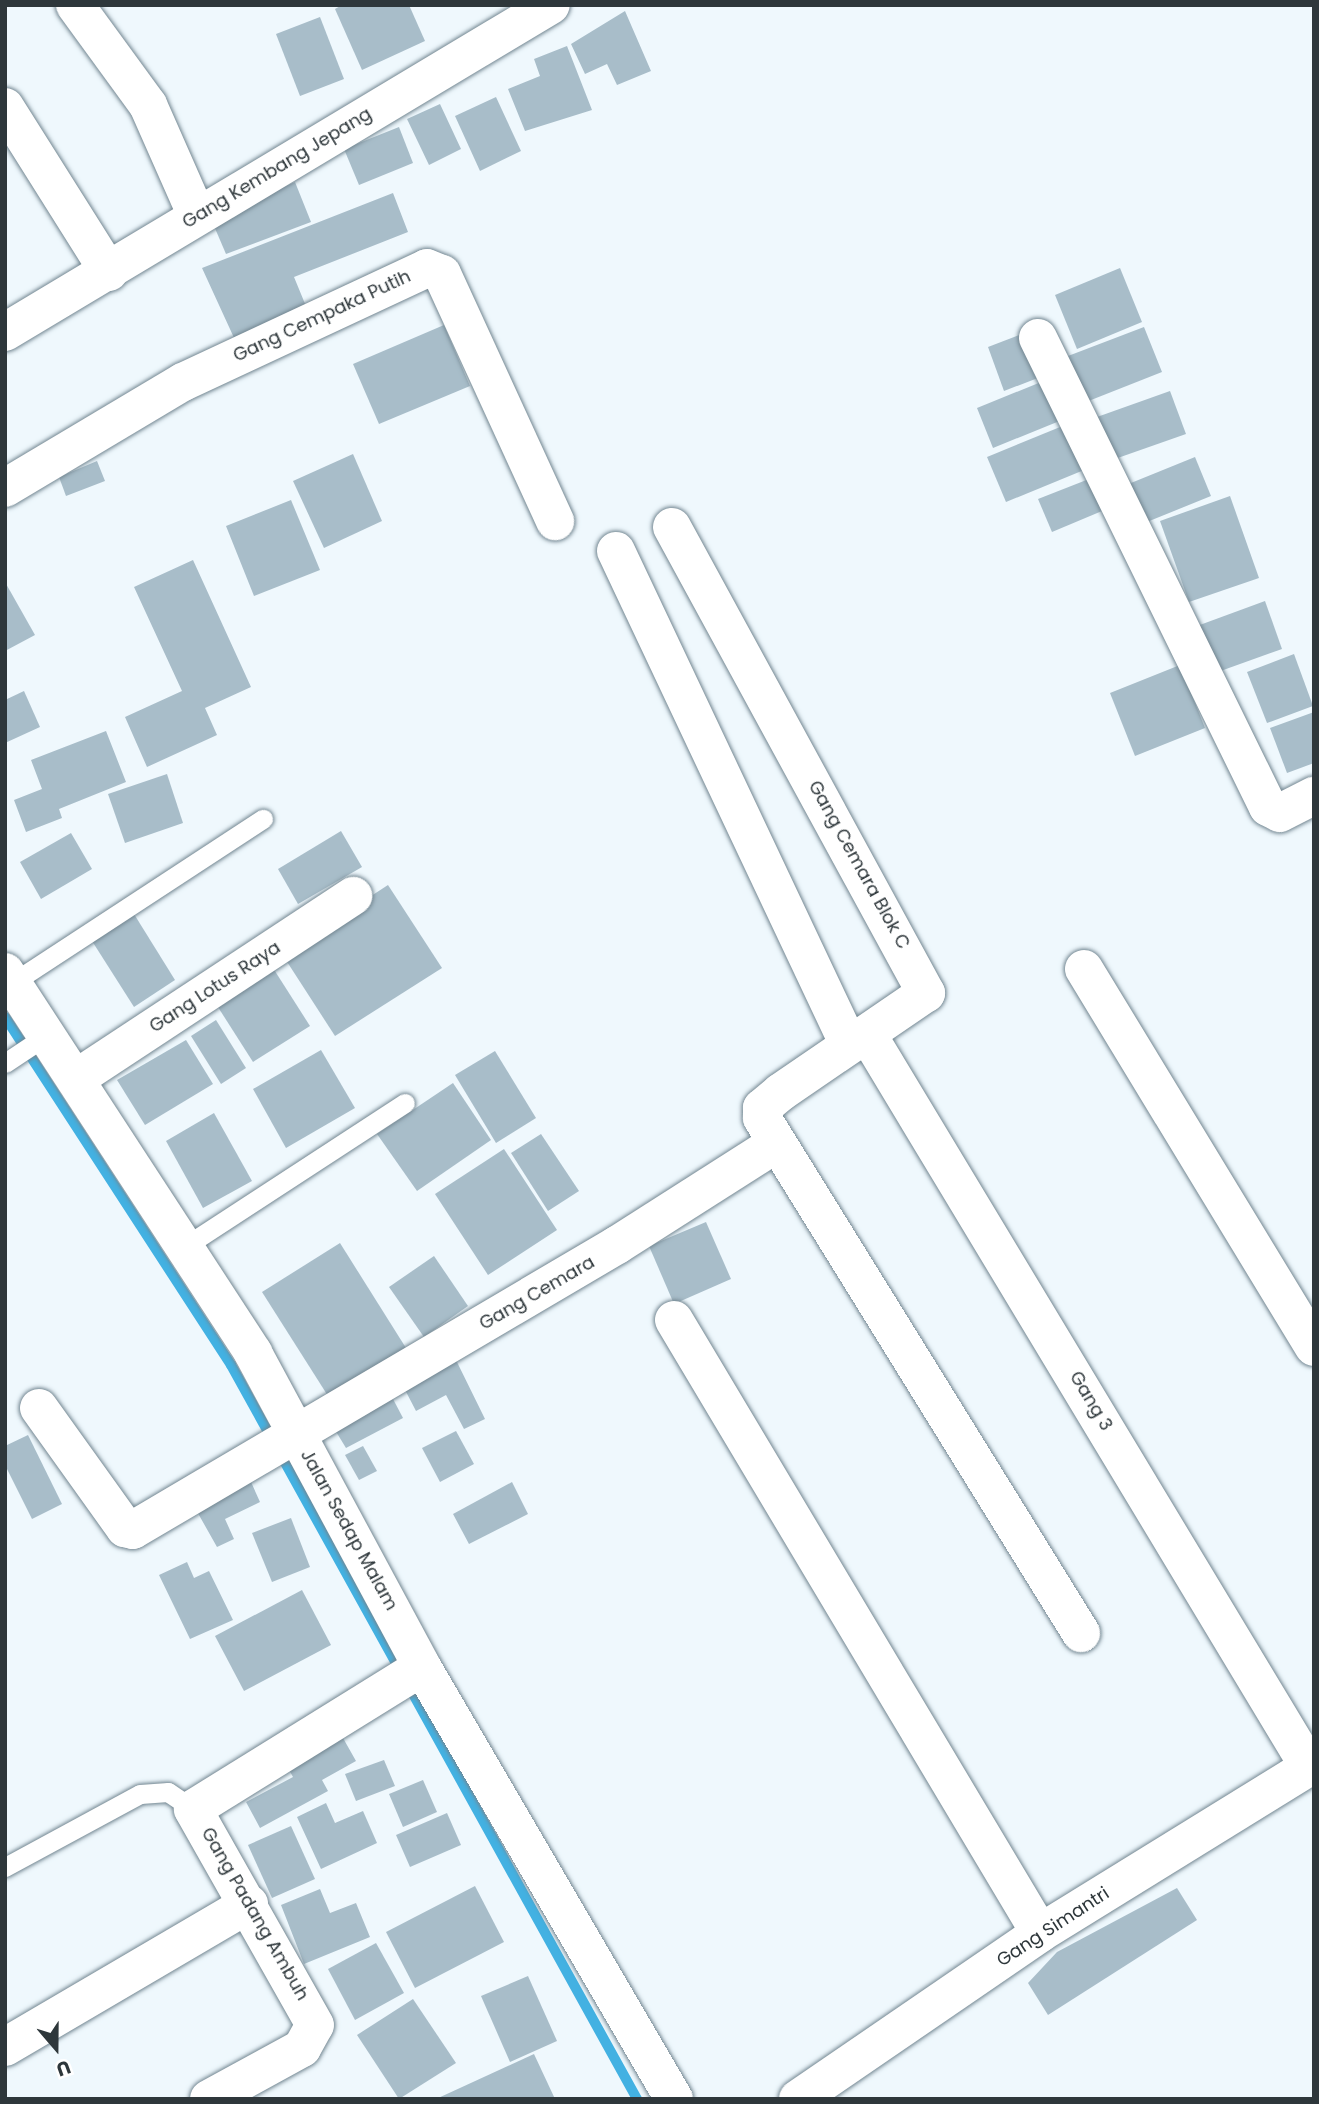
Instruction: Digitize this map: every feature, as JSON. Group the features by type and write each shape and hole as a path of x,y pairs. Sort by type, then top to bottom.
{"street":[{"path":"75,5 148,104 196,214"},
{"name":"Gang Kembang Jepang","path":"5,332 109,272 196,214 551,5"},
{"path":"5,107 109,272"},
{"name":"Gang Cempaka Putih","path":"5,488 183,382 427,268 442,274 555,521"},
{"path":"1038,338 1268,807 1280,813 1314,796"},
{"name":"Gang Cemara Blok C","path":"672,527 920,975 926,993 918,1004 762,1108 774,1145"},
{"name":"Gang 3","path":"616,551 859,1041 1311,1765"},
{"name":"Gang Lotus Raya","path":"77,1077 353,896"},
{"path":"1084,969 1314,1347"},
{"name":"Jalan Sedap Malam","path":"9,978 38,1041 77,1077 187,1245 278,1440 407,1677 674,2099"},
{"path":"774,1145 1081,1633"},
{"name":"Gang Cemara","path":"39,1408 125,1528 133,1530 278,1440 606,1252 774,1145"},
{"path":"674,1320 1040,1933"},
{"name":"Gang Padang Ambuh","path":"209,2099 311,2037 312,2012 193,1809 407,1677"},
{"name":"Gang Simantri","path":"798,2099 1040,1933 1311,1765"},
{"path":"5,2047 249,1904"}],"lane":[{"path":"9,978 263,819"},
{"path":"5,1063 38,1041"},
{"path":"187,1245 405,1102"},
{"path":"5,1867 140,1794 168,1792 193,1809"}],"building":[{"path":"342,5 409,5 425,41 362,70 335,9"},
{"path":"625,11 651,71 617,85 607,64 585,74 571,44"},
{"path":"320,17 344,79 300,96 276,34"},
{"path":"567,46 592,110 525,131 508,89 540,76 534,59"},
{"path":"496,97 521,151 480,171 455,116"},
{"path":"440,104 461,149 429,165 407,119"},
{"path":"399,127 413,163 359,185 344,149"},
{"path":"295,182 311,222 226,254 211,219"},
{"path":"393,193 408,232 294,277 308,311 235,340 202,268"},
{"path":"1120,268 1142,322 1077,349 1055,295"},
{"path":"444,325 470,386 379,424 353,364"},
{"path":"1144,327 1162,372 1086,402 1068,356"},
{"path":"1027,332 1043,376 1004,391 988,347"},
{"path":"1046,380 1062,420 993,448 977,408"},
{"path":"1170,391 1186,434 1112,460 1097,417"},
{"path":"1065,425 1084,470 1006,502 987,457"},
{"path":"353,454 382,521 324,548 293,481"},
{"path":"1195,457 1211,496 1142,524 1126,485"},
{"path":"97,461 105,481 66,496 59,477"},
{"path":"1089,479 1102,511 1052,532 1038,499"},
{"path":"1230,496 1259,578 1189,602 1160,521"},
{"path":"291,500 320,570 254,596 226,526"},
{"path":"193,560 251,687 205,708 217,735 147,767 125,717 182,691 134,587"},
{"path":"5,582 35,635 5,651"},
{"path":"1265,601 1282,649 1215,673 1197,626"},
{"path":"1294,654 1313,706 1267,723 1247,672"},
{"path":"1180,665 1205,728 1135,756 1110,693"},
{"path":"24,691 40,727 5,743 5,700"},
{"path":"1314,712 1314,763 1287,773 1270,728"},
{"path":"106,731 126,782 59,809 62,818 26,832 14,800 42,789 31,760"},
{"path":"167,774 183,823 125,843 108,794"},
{"path":"341,831 362,867 298,904 278,869"},
{"path":"71,833 92,869 41,899 20,862"},
{"path":"388,885 442,968 335,1036 282,954"},
{"path":"134,914 175,980 134,1007 92,941"},
{"path":"273,968 310,1026 253,1062 216,1004"},
{"path":"216,1020 246,1068 221,1084 191,1036"},
{"path":"186,1040 213,1084 145,1125 117,1080"},
{"path":"321,1050 355,1108 286,1148 253,1089"},
{"path":"495,1051 536,1118 496,1143 455,1075"},
{"path":"453,1083 491,1140 417,1191 377,1134"},
{"path":"214,1113 252,1181 203,1208 166,1141"},
{"path":"541,1134 579,1191 548,1211 511,1153"},
{"path":"504,1149 557,1230 488,1275 435,1194"},
{"path":"706,1222 731,1279 674,1304 649,1246"},
{"path":"340,1243 406,1348 328,1396 262,1292"},
{"path":"434,1256 468,1306 424,1337 389,1287"},
{"path":"455,1358 485,1419 464,1429 446,1395 416,1411 403,1386"},
{"path":"393,1399 403,1418 346,1448 335,1430"},
{"path":"456,1431 474,1464 440,1482 422,1448"},
{"path":"28,1435 62,1504 32,1519 5,1465 5,1446"},
{"path":"363,1446 377,1471 359,1480 345,1455"},
{"path":"251,1482 260,1502 225,1519 234,1539 217,1547 195,1508"},
{"path":"512,1482 528,1514 469,1544 453,1514"},
{"path":"291,1518 310,1567 272,1582 252,1533"},
{"path":"187,1562 194,1578 209,1571 233,1620 190,1639 159,1575"},
{"path":"302,1590 331,1645 244,1691 215,1636"},
{"path":"343,1738 356,1761 322,1780 328,1791 260,1828 246,1802 293,1777 288,1768"},
{"path":"384,1760 395,1786 356,1801 345,1774"},
{"path":"423,1780 437,1812 403,1827 389,1794"},
{"path":"326,1803 335,1823 363,1811 377,1843 321,1869 297,1817"},
{"path":"447,1813 461,1845 410,1867 396,1835"},
{"path":"291,1826 315,1879 272,1898 248,1845"},
{"path":"475,1886 504,1942 415,1988 386,1932"},
{"path":"1177,1888 1197,1920 1048,2015 1028,1983 1057,1952"},
{"path":"320,1889 330,1913 356,1903 370,1937 304,1964 281,1905"},
{"path":"376,1943 404,1993 355,2020 328,1969"},
{"path":"528,1976 557,2041 510,2062 481,1996"},
{"path":"413,1999 456,2063 399,2099 357,2035"},
{"path":"534,2054 555,2099 436,2099"}],"waterway":[{"path":"5,1017 231,1365 637,2099"}]}
